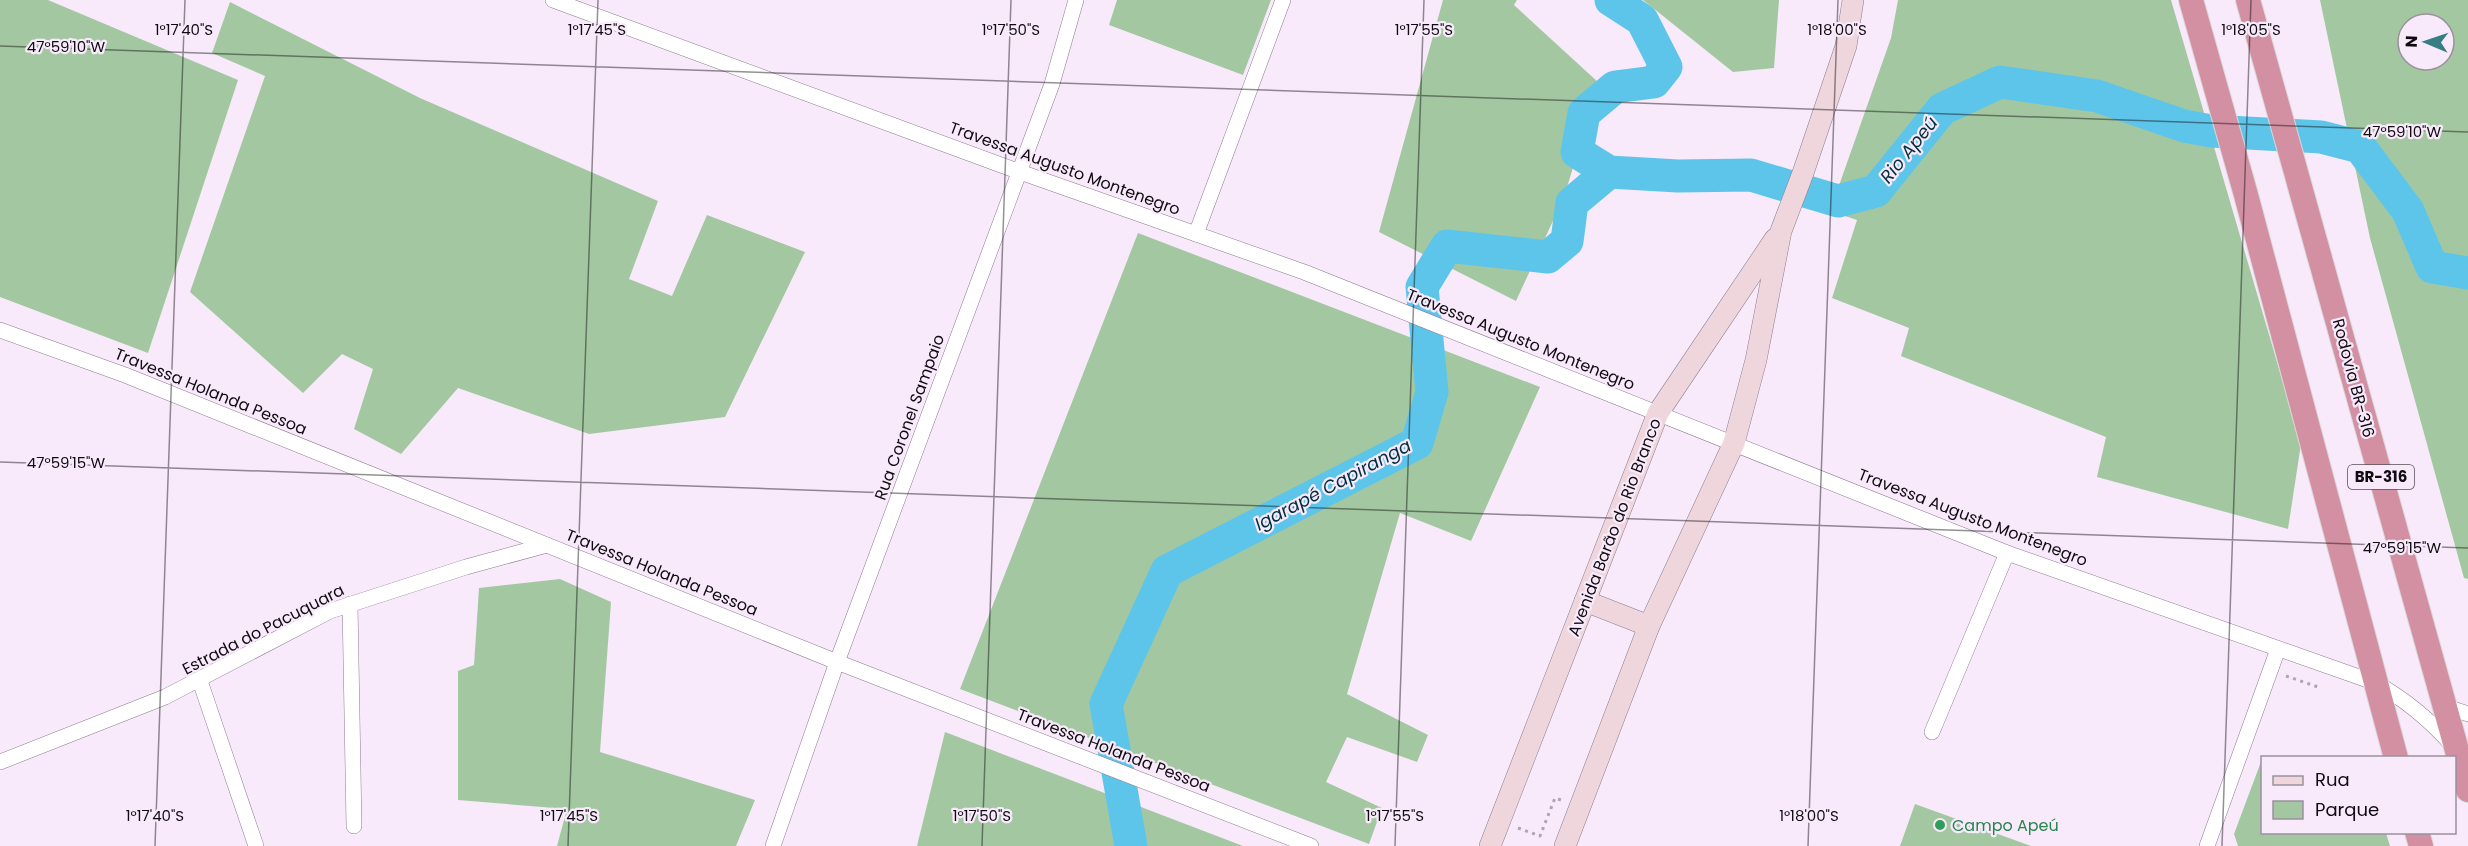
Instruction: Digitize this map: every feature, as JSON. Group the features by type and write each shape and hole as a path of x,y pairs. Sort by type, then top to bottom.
{"highway":[{"name":"BR-316","path":"2191,0 2246,195 2395,756"},
{"name":"Rodovia BR-316","path":"2248,0 2428,649 2457,711 2455,748 2468,790"}],"main road":[{"name":"Avenida Barão do Rio Branco","path":"1565,846 1649,626 1734,443 1756,360 1784,222 1846,46 1853,0"},
{"name":"Avenida Barão do Rio Branco","path":"1490,846 1658,413 1784,222"},
{"path":"1585,601 1649,626"}],"street":[{"name":"Rua Coronel Sampaio","path":"773,846 837,662 1052,84 1076,0"},
{"path":"1196,234 1282,0"},
{"name":"Travessa Augusto Montenegro","path":"562,2 1020,172 1304,272 2007,553 2376,683 2405,700 2432,723 2455,748"},
{"name":"Travessa Holanda Pessoa","path":"0,330 125,375 837,662 1311,846"},
{"name":"Estrada do Pacuquara","path":"0,762 106,722 200,681 330,611 466,567 548,545"},
{"path":"1932,732 2007,553"},
{"path":"350,604 354,826"},
{"path":"2207,846 2278,649"},
{"path":"200,681 256,846"}],"path":[{"path":"2271,671 2319,687"},
{"path":"1500,822 1540,837 1555,798 1580,807"}],"green space":[{"path":"0,0 48,0 238,80 148,353 0,297"},
{"path":"1117,0 1271,0 1243,75 1109,25"},
{"path":"1443,0 1517,0 1514,5 1599,83 1564,197 1516,301 1379,232"},
{"path":"1643,0 1779,0 1774,68 1733,72"},
{"path":"1898,0 2171,0 2301,444 2288,529 2097,477 2106,437 1901,356 1909,328 1832,298 1857,220 1830,211 1891,38"},
{"path":"2320,0 2468,0 2468,579 2464,578 2370,238"},
{"path":"230,2 420,98 658,201 629,279 672,296 707,215 805,252 725,417 589,434 458,388 401,454 354,429 373,369 342,354 303,393 190,292 265,76 212,53"},
{"path":"1138,233 1540,387 1471,541 1400,513 1347,694 1428,735 1417,762 1347,737 1326,782 1382,808 1369,844 960,689"},
{"path":"560,579 611,602 600,752 755,800 736,846 557,846 567,809 458,800 458,671 474,665 479,588"},
{"path":"945,732 1243,846 917,846"},
{"path":"2261,762 2261,834 2386,834 2390,846 2238,846 2234,834"},
{"name":"Campo Apeú","path":"1915,804 2031,846 1900,846"}],"waterway":[{"name":"Rio Apeú","path":"1611,0 1642,20 1666,67 1654,82 1615,87 1584,113 1577,152 1609,172 1678,176 1751,175 1838,201 1876,191 1942,109 2000,82 2097,96 2184,126 2211,131 2321,137 2360,147 2408,211 2432,267 2468,273"},
{"name":"Igarapé Capiranga","path":"1131,846 1106,704 1167,571 1417,443 1432,392 1422,287 1447,246 1548,257 1567,241 1572,203 1609,172"}],"place":[{"name":"Campo Apeú","path":"1940,825"}]}
